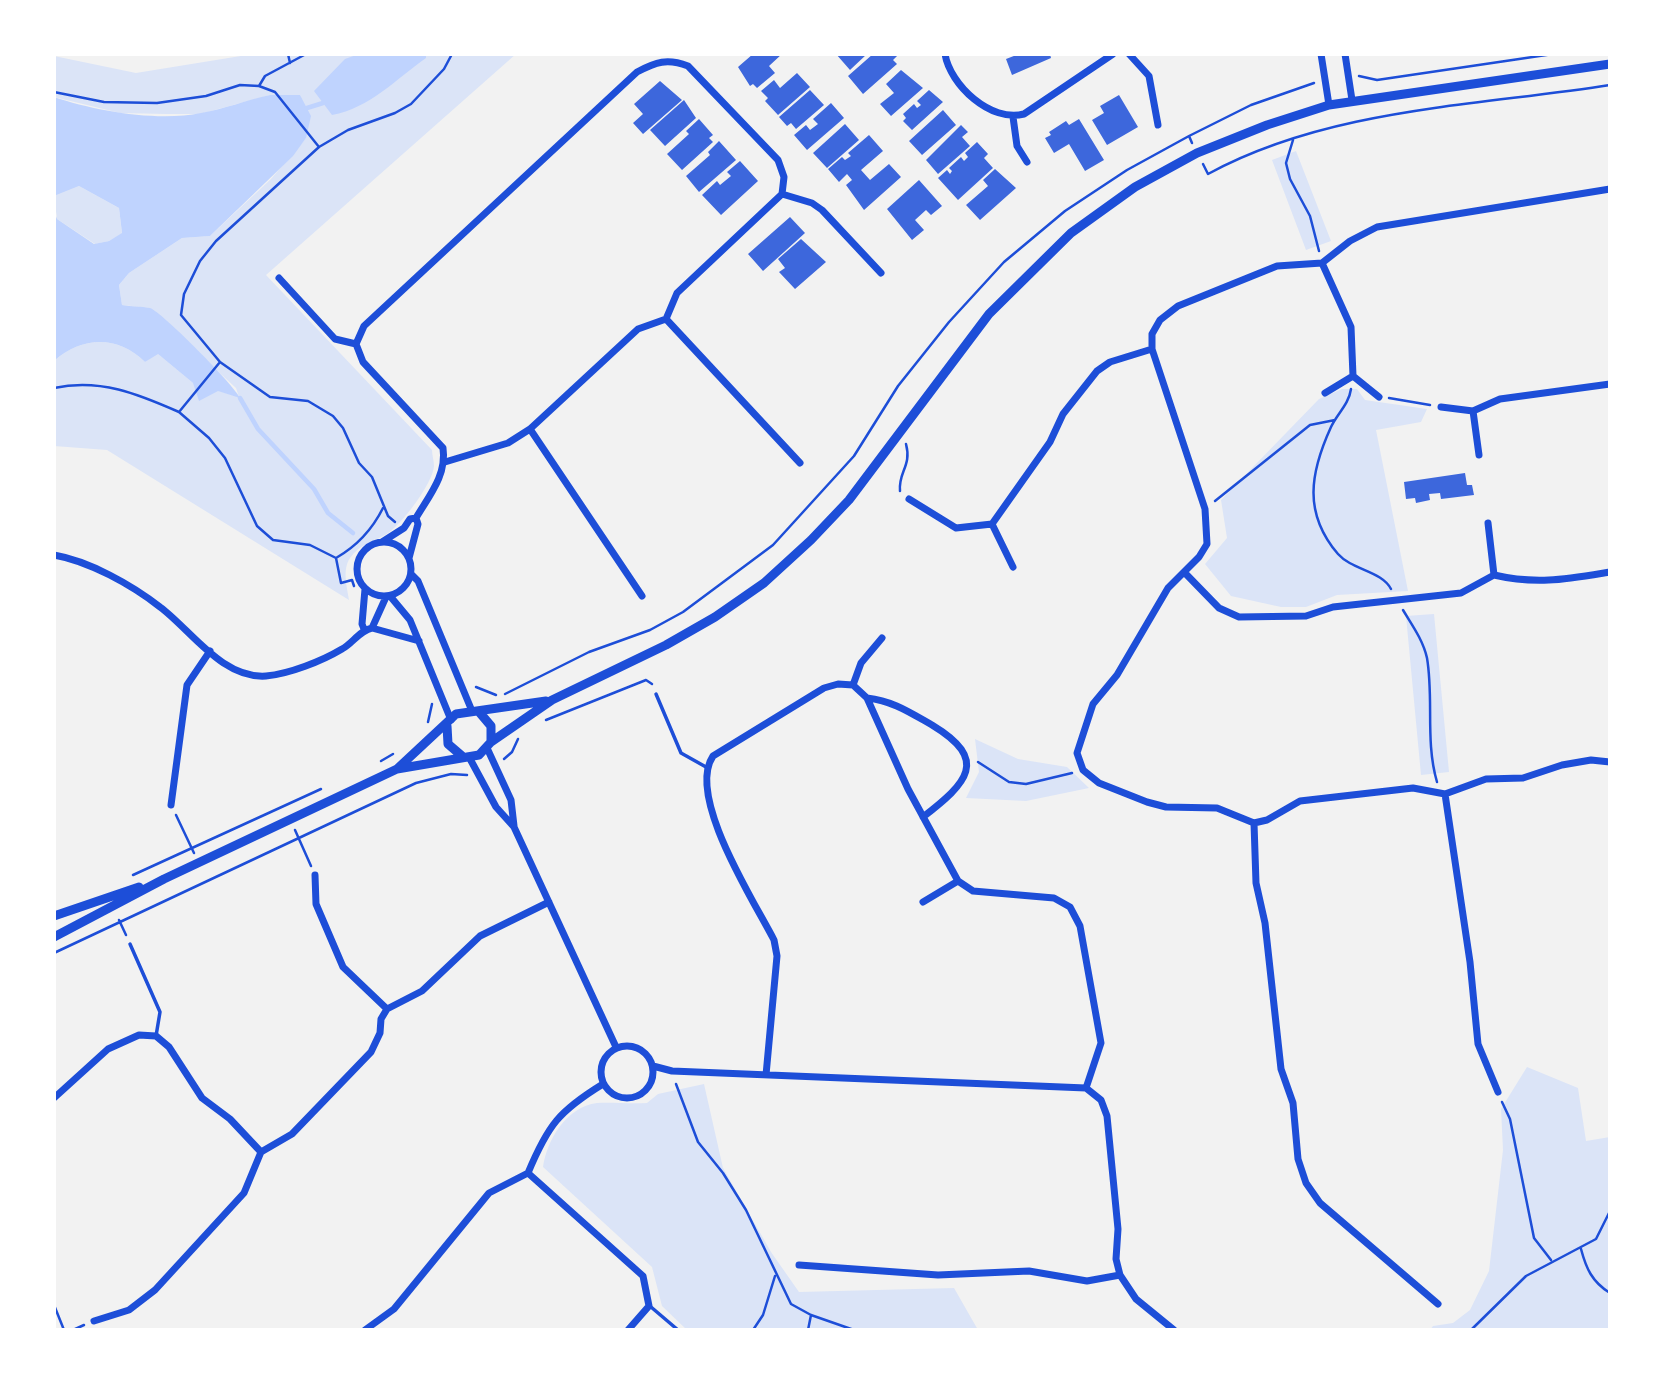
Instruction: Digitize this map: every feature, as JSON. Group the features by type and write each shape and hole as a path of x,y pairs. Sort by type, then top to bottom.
{"street":[{"path":"944,54 947,69 956,82 998,115 1013,117 1024,114 1113,54"},
{"path":"1129,54 1149,76 1158,125"},
{"path":"1321,54 1329,105"},
{"path":"1345,54 1352,100"},
{"path":"416,518 410,519 404,528 382,542 368,547 359,559 357,575 365,589 374,595 388,596 404,588 411,574 409,558 418,524 416,518 441,476 444,462 443,448 363,362 356,344 363,326 654,58 673,60 688,66 778,160 784,177 782,194 677,293 666,319 638,329 530,429 486,452 444,462"},
{"path":"397,769 466,757 489,745 551,700 666,645 715,617 764,583 849,500 965,343 1025,275 1071,233 1135,187 1197,153 1267,125 1329,105 1610,64"},
{"path":"1013,117 1017,146 1027,162"},
{"path":"1610,189 1377,227 1350,241 1322,263 1278,266 1178,306 1160,320 1152,334 1152,349 1205,509 1207,544 1168,588 1117,675 1093,704 1077,753 1083,770 1099,783 1147,802 1166,807 1217,808 1254,822 1267,820 1300,801 1413,788 1443,794 1486,779 1523,778 1563,765 1591,760 1610,763"},
{"path":"782,194 812,203 822,210 881,273"},
{"path":"1322,263 1351,327 1353,376 1379,397"},
{"path":"279,278 335,339 356,344"},
{"path":"666,319 800,463"},
{"path":"909,499 956,528 992,524 1050,442 1063,414 1097,371 1110,362 1152,349"},
{"path":"1325,393 1353,376"},
{"path":"1441,407 1473,411 1500,399 1610,384"},
{"path":"1473,411 1479,454"},
{"path":"530,429 642,596"},
{"path":"1488,523 1494,575"},
{"path":"992,524 1013,567"},
{"path":"382,542 398,545 409,558"},
{"path":"54,555 105,574 160,606 232,669 254,676 268,676 345,648 368,629 388,596"},
{"path":"1184,572 1219,608 1239,617 1306,616 1334,607 1461,593 1494,575 1526,582 1563,580 1610,572"},
{"path":"411,574 418,581 462,690 476,712 491,726 489,745 511,800 514,827"},
{"path":"365,589 362,624 368,629 419,641"},
{"path":"388,596 410,620 419,641 449,723 448,744 466,757 496,807 514,827 616,1047"},
{"path":"853,685 861,663 882,638"},
{"path":"171,805 187,685 210,651"},
{"path":"766,1075 777,956 775,940 716,827 705,779 706,767 713,756 824,688 838,684 853,685 867,698 923,817 958,881 973,891 1054,898 1070,907 1080,926 1101,1043 1086,1088"},
{"path":"867,698 892,701 957,740 966,755 965,771 952,794 923,817"},
{"path":"54,937 164,879 397,769 456,714 551,700"},
{"path":"1443,794 1470,962 1478,1044 1498,1092"},
{"path":"1254,822 1256,883 1265,923 1281,1069 1293,1103 1298,1159 1306,1183 1320,1203 1438,1304"},
{"path":"315,875 316,904 342,967 387,1009"},
{"path":"54,916 164,879"},
{"path":"923,902 958,881"},
{"path":"94,1321 129,1310 155,1290 244,1193 261,1152 292,1134 371,1052 380,1033 380,1019 387,1009 422,990 480,936 550,902"},
{"path":"54,1098 108,1049 139,1035 156,1036 169,1047 202,1098 230,1119 261,1152"},
{"path":"635,1046 649,1057 653,1066 650,1084 636,1097 617,1097 603,1084 601,1063 616,1047 635,1046"},
{"path":"653,1066 672,1071 1086,1088 1101,1100 1107,1116 1118,1229 1116,1259 1120,1275 1136,1299 1174,1330"},
{"path":"365,1330 394,1309 489,1193 528,1173 544,1135 569,1105 603,1084"},
{"path":"528,1173 643,1276 649,1306 628,1330"},
{"path":"799,1265 938,1275 1029,1271 1087,1281 1120,1275"}],"lane":[{"path":"656,694 681,753 706,767"},
{"path":"130,944 160,1012 156,1036"},
{"path":"649,1306 678,1330"}],"path":[{"path":"288,54 290,63"},
{"path":"259,86 265,75 306,54"},
{"path":"404,528 388,516 372,477 359,463 343,428 333,416 308,401 270,397 220,362 181,315 179,307 200,261 216,241 319,147 348,130 396,113 411,104 444,69 452,54"},
{"path":"1348,77 1377,80 1553,54"},
{"path":"462,690 474,686 499,696 589,652 650,630 683,612 773,545 854,456 898,386 949,322 1004,262 1065,211 1127,170 1251,105 1325,81"},
{"path":"54,92 104,102 156,103 206,96 240,85 259,86 275,92 319,147"},
{"path":"1189,136 1208,174 1257,152 1362,121 1610,85"},
{"path":"1293,140 1286,163 1290,179 1310,216 1322,263"},
{"path":"179,412 220,362"},
{"path":"1353,376 1350,398 1335,420 1316,467 1312,501 1316,520 1339,555 1387,581 1420,638 1427,659 1433,766 1443,794"},
{"path":"54,388 94,383 126,391 179,412 209,438 225,458 257,526 273,540 310,545 336,558"},
{"path":"1379,397 1441,407"},
{"path":"1205,509 1310,425 1335,420"},
{"path":"902,431 910,458 899,484 900,493 909,499"},
{"path":"336,558 350,550 374,526 384,506"},
{"path":"336,558 341,583 352,580 357,594"},
{"path":"535,725 646,680 652,684 656,694"},
{"path":"424,732 432,703 441,697"},
{"path":"496,766 512,752 521,735"},
{"path":"378,763 401,749"},
{"path":"966,755 1009,782 1026,784 1083,770"},
{"path":"54,953 119,920 416,783 451,774 479,775"},
{"path":"128,877 330,785"},
{"path":"171,805 199,862"},
{"path":"291,820 315,875"},
{"path":"119,920 130,944"},
{"path":"672,1071 698,1142 723,1173 746,1210 775,1276 791,1304 811,1315 855,1330"},
{"path":"1498,1092 1510,1119 1534,1238 1551,1261"},
{"path":"1471,1330 1526,1276 1596,1239 1610,1211"},
{"path":"1581,1249 1587,1269 1598,1286 1610,1293"},
{"path":"753,1330 763,1315 775,1276"},
{"path":"54,1305 64,1330"},
{"path":"808,1330 811,1315"}],"shaded area":[{"path":"253,54 516,54 266,275 432,450 432,473 415,504 392,530 362,546 350,558 346,573 349,600 107,450 54,446 54,361 88,343 112,343 134,353 145,362 157,353 193,383 239,397 236,388 149,308 122,305 119,285 129,273 182,238 210,236 271,179 306,138 300,95 270,95 200,114 120,113 54,97 54,56 136,73"},
{"path":"1296,151 1331,241 1306,250 1272,160"},
{"path":"79,186 119,208 122,234 95,244 57,219 54,196"},
{"path":"1342,389 1357,389 1365,400 1427,409 1421,422 1376,430 1408,591 1337,595 1306,607 1281,607 1231,596 1205,564 1227,538 1221,500 1319,399"},
{"path":"1434,614 1449,772 1421,775 1406,616"},
{"path":"975,739 1018,759 1067,767 1089,788 1026,801 966,798 979,772"},
{"path":"1527,1067 1578,1088 1586,1141 1610,1137 1610,1330 1430,1330 1433,1326 1453,1323 1470,1310 1489,1271 1503,1150 1501,1109"},
{"path":"704,1084 723,1168 771,1252 799,1292 954,1288 978,1330 687,1330 662,1306 652,1267 543,1167 554,1136 567,1118 576,1111 597,1103 647,1103 658,1094"}],"water":[{"path":"359,54 426,54 426,58 371,99 332,115 314,91 345,59"},
{"path":"270,95 300,95 311,116 306,138 293,156 210,236 182,238 129,273 119,285 122,305 150,308 157,313 183,335 240,398 218,391 199,401 193,383 158,354 145,362 134,353 112,343 88,343 54,361 54,211 57,219 94,244 109,241 122,233 119,208 79,186 54,196 54,97 107,111 166,116 210,111"}],"building":[{"path":"753,54 782,54 769,66 775,73 757,88 753,84 750,86 738,67"},
{"path":"836,54 867,54 850,70"},
{"path":"873,54 899,54 893,60 897,64 863,94 848,76"},
{"path":"1019,54 1050,54 1051,58 1012,75 1006,59"},
{"path":"901,70 923,88 891,116 880,104 894,93 886,84"},
{"path":"797,73 810,87 778,115 765,101 768,98 761,91 774,80 780,88"},
{"path":"660,81 682,100 643,134 633,123 643,114 634,104"},
{"path":"810,90 824,105 796,129 791,123 787,126 779,117"},
{"path":"929,90 943,102 912,130 903,121 906,118 903,114 914,104 917,108 921,105 917,101"},
{"path":"1119,95 1138,127 1107,145 1092,120 1104,113 1100,106"},
{"path":"684,100 696,118 665,146 650,130"},
{"path":"831,103 844,118 807,150 794,135 806,125 810,130 818,124 813,119"},
{"path":"943,110 956,125 922,155 909,141"},
{"path":"699,119 713,135 709,138 713,142 682,170 667,154 689,134 686,131"},
{"path":"1079,119 1104,160 1085,171 1069,144 1054,153 1045,138 1051,135 1049,132 1066,121 1069,125"},
{"path":"845,124 859,140 827,168 813,153"},
{"path":"961,125 968,132 962,137 970,146 938,174 926,160"},
{"path":"869,135 883,151 861,170 870,180 889,164 901,177 864,210 846,185 852,180 847,174 839,182 828,169 842,157 845,160 851,156 848,153"},
{"path":"719,141 736,160 699,192 686,176 710,155 708,152"},
{"path":"977,142 988,154 984,158 993,168 958,200 938,178 947,170 950,174 952,171 949,168 961,157 964,161 968,157 965,153"},
{"path":"740,161 758,181 721,215 702,195 717,181 720,185 731,176 727,172"},
{"path":"995,169 1016,188 980,220 966,205 988,186 983,180"},
{"path":"919,180 942,206 931,215 926,210 915,220 924,230 912,240 887,209"},
{"path":"790,217 805,233 763,271 748,254"},
{"path":"801,239 826,262 795,289 779,272 785,268 778,259"},
{"path":"1465,473 1467,485 1472,485 1474,495 1441,499 1440,493 1429,494 1430,500 1416,503 1415,498 1406,499 1404,482"}],"waterway":[{"path":"307,108 323,103"},
{"path":"240,398 258,429 314,489 328,513 353,533"}]}
